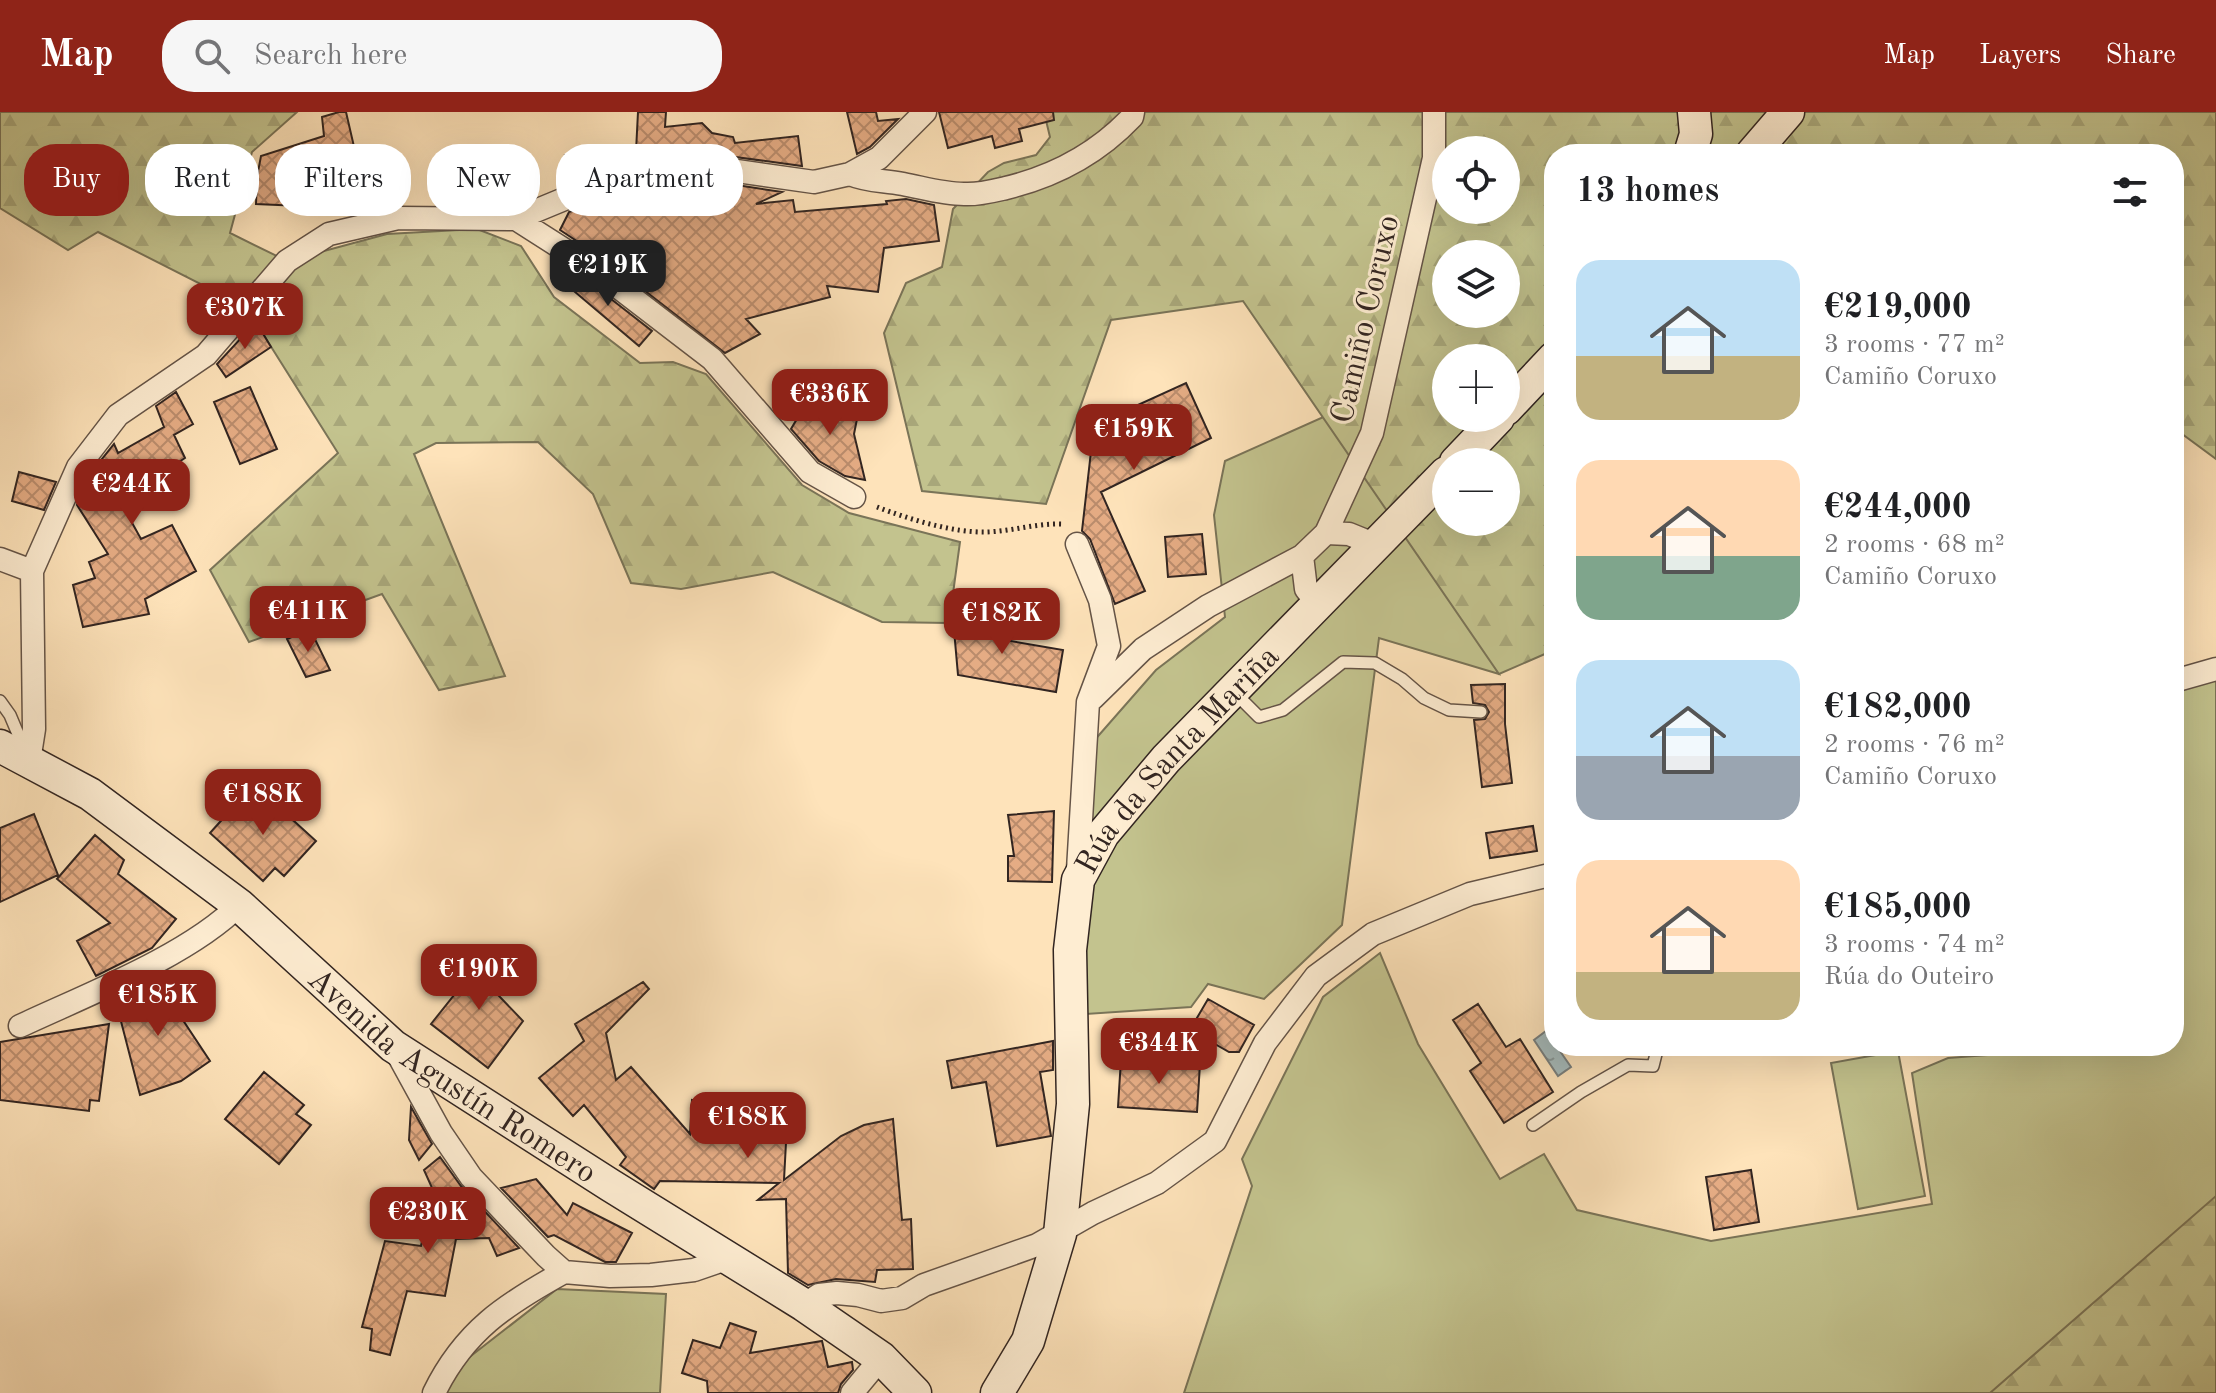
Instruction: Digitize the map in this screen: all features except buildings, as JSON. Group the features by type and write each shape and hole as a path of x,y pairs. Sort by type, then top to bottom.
{"street":[{"path":"29,761 34,729 32,571 78,467 118,415 206,355 287,261 329,234 398,218 516,219 574,195 716,168 814,182 850,174 879,158 925,112"},
{"path":"850,174 867,181 900,183 966,195 996,190 1034,181 1070,167 1112,138 1133,112"},
{"name":"Camiño Coruxo","path":"1326,533 1372,433 1434,158 1434,112"},
{"path":"1693,144 1696,134 1694,112"},
{"path":"1761,144 1788,112"},
{"path":"516,219 596,270 712,359 810,472 854,497"},
{"path":"1520,394 1544,369"},
{"path":"1469,448 1485,432"},
{"name":"Rúa da Santa Mariña","path":"997,1393 1028,1341 1060,1234 1073,1104 1070,950 1078,880 1103,834 1166,759 1432,487"},
{"path":"1088,702 1143,649 1208,606 1302,556 1326,533 1349,534 1376,545"},
{"path":"1077,544 1100,600 1109,646 1088,702 1078,880"},
{"path":"1302,556 1306,589 1318,605"},
{"path":"0,559 32,571"},
{"path":"2184,678 2216,669"},
{"name":"Avenida Agustín Romero","path":"0,746 90,794 239,905 393,1046 804,1305 881,1358 915,1393"},
{"path":"804,1305 819,1295 837,1293 881,1301 902,1298 924,1285 1037,1245 1093,1213 1157,1183 1215,1141 1265,1043 1316,976 1327,967 1373,934 1470,894 1544,876"},
{"path":"20,1026 149,964 221,923 239,905"},
{"path":"393,1046 441,1133 471,1177 564,1272"},
{"path":"434,1393 477,1328 519,1297 564,1272 610,1276 651,1275 694,1270 729,1258"},
{"path":"852,1393 881,1358"}],"lane":[{"path":"1233,691 1259,717 1283,710 1343,662 1375,663 1402,679 1424,698 1449,710 1481,712"},
{"path":"0,701 10,715 29,761"},
{"path":"1533,1125 1628,1065 1653,1066 1656,1056"}],"path":[{"path":"854,497 915,522 986,532 1038,524 1063,524 1077,544"}],"green space":[{"path":"0,112 297,112 259,146 145,144 145,216 235,216 230,233 287,261 387,234 477,229 521,246 554,297 640,363 673,362 706,374 802,485 849,513 960,542 949,623 882,622 773,572 681,589 631,583 593,494 538,442 436,443 414,454 505,676 439,690 382,594 249,642 210,570 338,453 246,307 98,232 68,250 0,208"},
{"path":"1044,112 2216,112 2216,459 2184,435 2184,144 1544,144 1544,654 1499,674 1243,301 1111,320 1046,504 922,491 884,333 906,283 942,267 953,209 988,172 1004,163 1036,155 1050,137"},
{"path":"1339,410 1499,674 1379,638 1342,925 1264,999 1208,984 1191,1007 1071,1015 1085,751 1156,670 1225,617 1214,515 1225,461"},
{"path":"2216,669 2216,1219 2017,1393 1184,1393 1252,1186 1242,1159 1323,997 1380,953 1418,1044 1500,1179 1544,1154 1577,1210 1711,1241 1932,1204 1912,1073 1948,1058 2184,1056 2184,678"},
{"path":"1870,1056 1899,1056 1925,1196 1858,1209 1831,1063"},
{"path":"2216,1196 2216,1393 1990,1393"},
{"path":"557,1289 666,1294 660,1393 435,1393 440,1380"}],"water":[{"path":"1544,1032 1544,1055 1534,1040"},
{"path":"1545,1056 1563,1056 1571,1067 1558,1076"}]}
